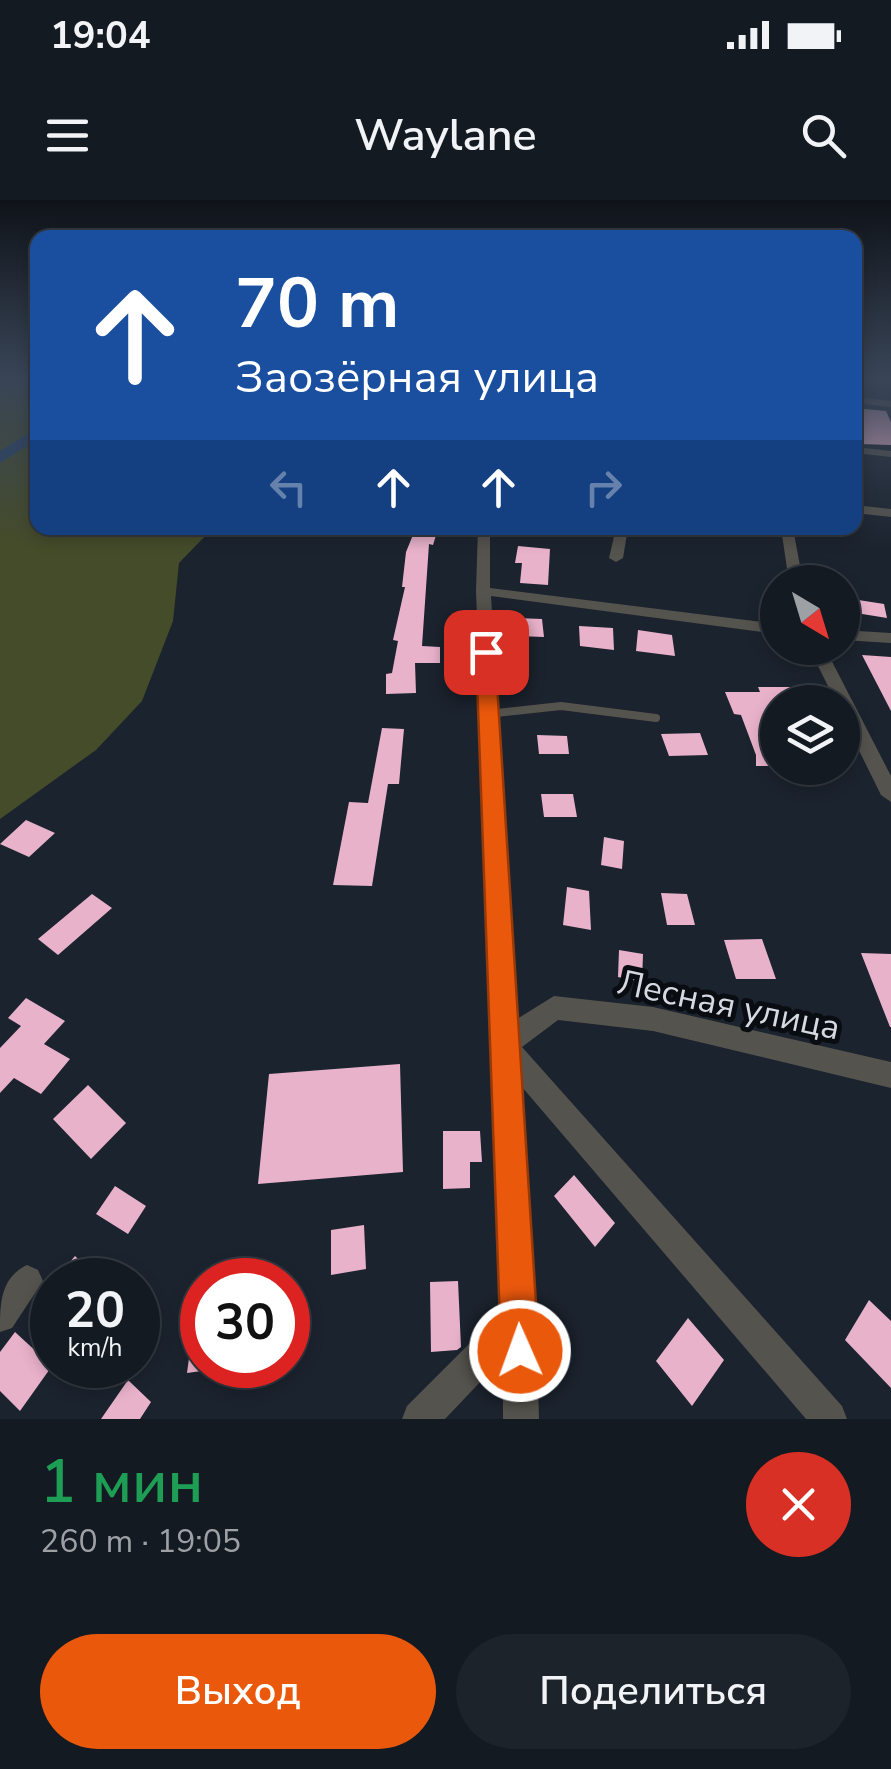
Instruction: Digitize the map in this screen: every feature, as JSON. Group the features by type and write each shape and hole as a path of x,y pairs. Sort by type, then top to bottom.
{"street":[{"path":"862,451 891,454"},
{"path":"862,509 891,512"},
{"path":"484,535 488,714 520,1317 521,1419"},
{"path":"616,558 621,535"},
{"path":"788,535 793,565"},
{"path":"483,591 760,627"},
{"path":"860,636 891,638"},
{"path":"826,665 891,795"},
{"name":"Лесная улица","path":"503,1045 554,1008 653,1018 767,1048 891,1074"},
{"path":"503,1045 829,1419"},
{"path":"0,1316 27,1281"},
{"path":"420,1419 520,1317"}],"lane":[{"path":"488,714 561,706 656,718"}],"green space":[{"path":"0,436 30,436 30,535 206,535 179,563 173,621 142,701 96,750 0,819"}],"building":[{"path":"862,436 891,436 891,445 862,444"},
{"path":"413,535 436,535 433,545 429,544 422,646 440,647 440,663 415,663 416,693 386,694 386,674 392,673 398,641 393,640 405,587 406,552"},
{"path":"518,546 550,549 548,585 520,583 522,563 515,563"},
{"path":"860,600 884,604 887,618 860,614"},
{"path":"516,618 542,619 544,637 517,636"},
{"path":"579,626 613,628 614,650 580,646"},
{"path":"638,630 672,635 675,656 636,651"},
{"path":"862,655 891,657 891,711"},
{"path":"725,692 760,692 760,766 756,766 756,755 741,715 734,714"},
{"path":"382,728 404,729 399,784 388,784 372,886 333,885 349,802 368,803"},
{"path":"700,733 708,755 669,756 661,734"},
{"path":"537,735 567,736 569,754 539,754"},
{"path":"541,794 573,794 577,817 544,817"},
{"path":"26,820 55,833 29,857 0,844"},
{"path":"604,837 624,841 622,869 601,865"},
{"path":"567,887 589,891 591,930 563,925"},
{"path":"661,893 687,894 695,925 667,925"},
{"path":"92,894 112,908 58,955 38,939"},
{"path":"762,939 776,979 736,979 724,940"},
{"path":"619,950 643,954 642,982 618,977"},
{"path":"861,953 891,954 891,1027 890,1027"},
{"path":"26,998 65,1021 44,1044 70,1059 41,1094 14,1078 0,1093 0,1048 21,1026 8,1018"},
{"path":"400,1064 403,1172 258,1184 269,1074"},
{"path":"88,1085 126,1123 91,1159 53,1119"},
{"path":"443,1131 480,1131 482,1162 470,1162 470,1188 443,1189"},
{"path":"574,1175 615,1223 595,1247 554,1196"},
{"path":"115,1186 146,1206 128,1234 96,1214"},
{"path":"364,1225 366,1269 331,1275 331,1230"},
{"path":"458,1281 461,1347 431,1352 430,1282"},
{"path":"869,1300 891,1321 891,1388 845,1340"},
{"path":"688,1318 724,1360 692,1406 656,1361"},
{"path":"15,1332 30,1346 30,1388 36,1388 20,1411 0,1391 0,1352"},
{"path":"122,1388 136,1388 151,1402 140,1419 101,1419"}],"waterway":[{"path":"0,458 30,437"}],"route":[{"path":"486,652 520,1351"}]}
